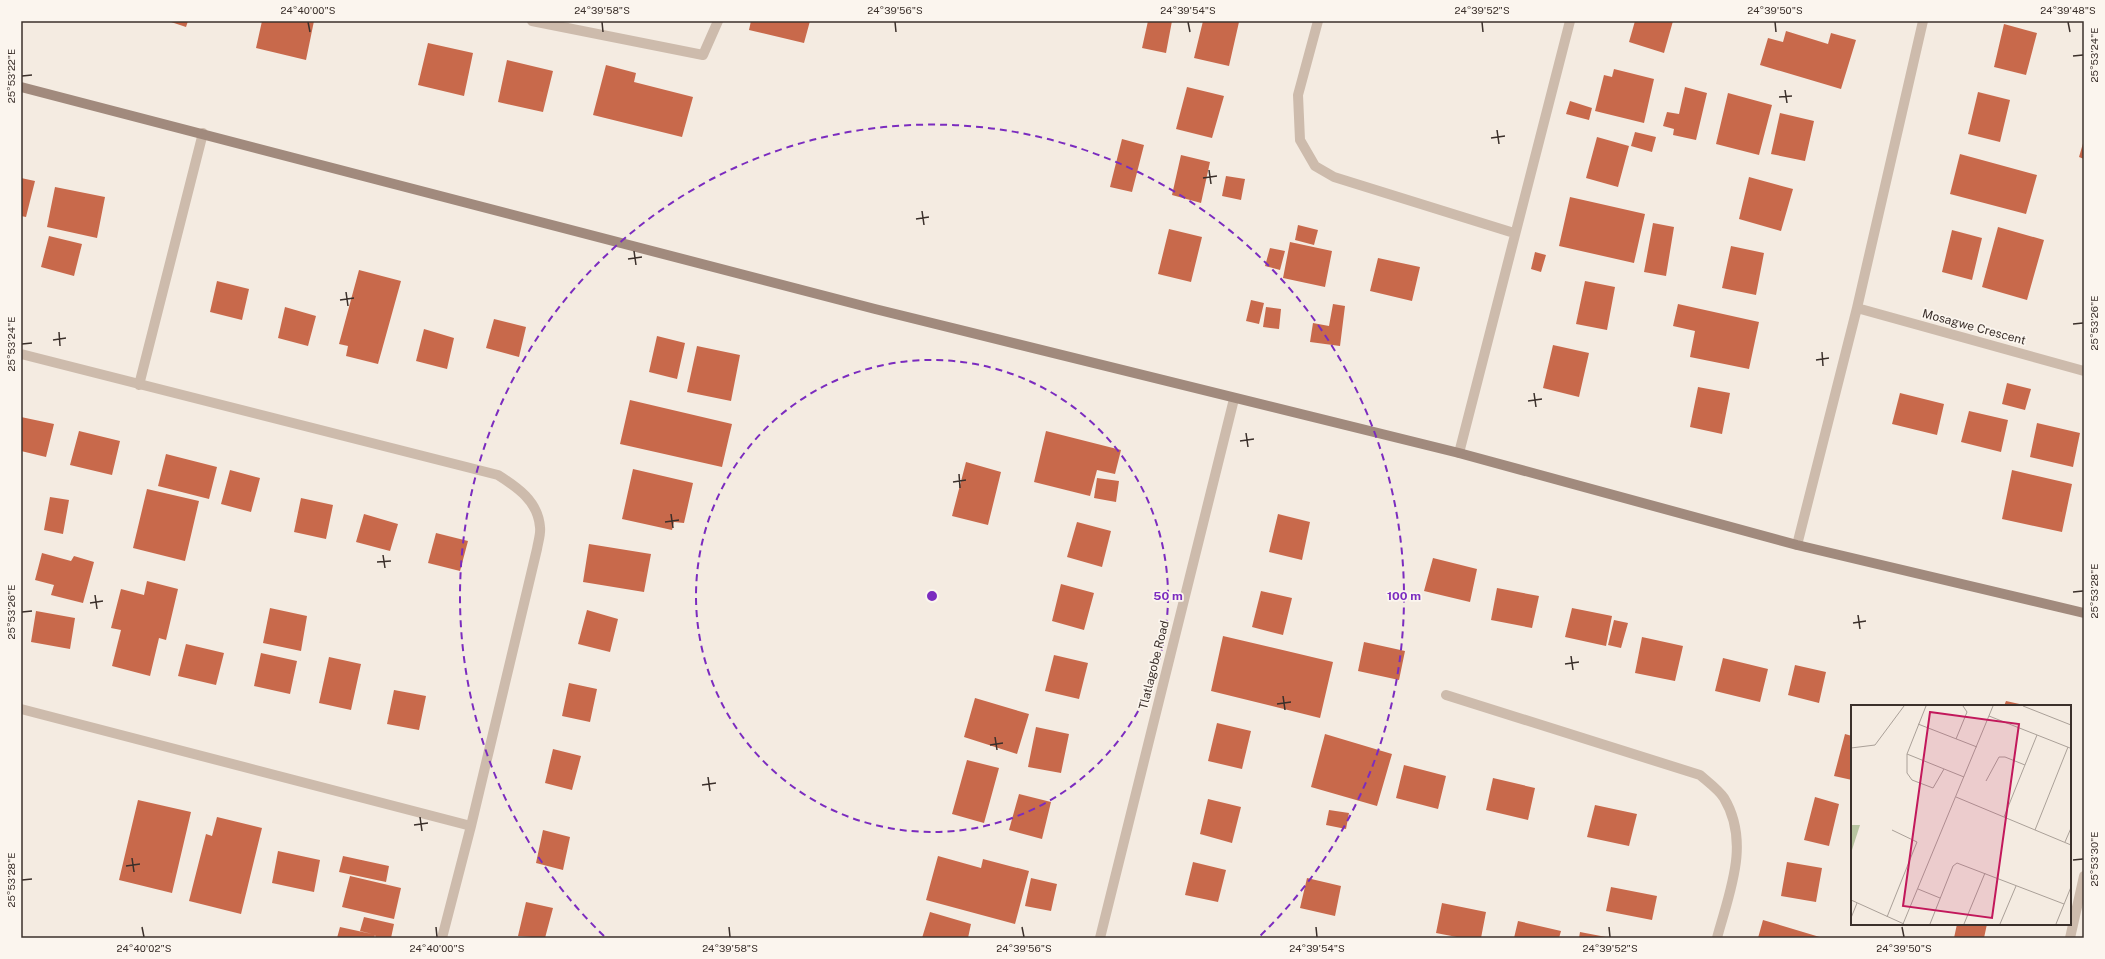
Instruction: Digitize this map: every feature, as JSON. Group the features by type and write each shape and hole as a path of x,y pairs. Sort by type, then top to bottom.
{"street":[{"path":"532,21 703,55 718,21"},
{"path":"1318,21 1298,95 1300,140 1315,166 1334,177 1514,233"},
{"path":"1459,453 1514,233 1570,21"},
{"path":"1797,545 1857,308 1923,21"},
{"path":"21,87 203,133 875,309 1234,399 1459,453 1797,545 2084,613"},
{"path":"139,385 203,133"},
{"name":"Mosagwe Crescent","path":"1857,308 2084,371"},
{"path":"21,354 498,475 521,490 535,509 540,527 537,549 471,826 442,938"},
{"name":"Tlatlagobe Road","path":"1100,937 1234,399"},
{"path":"1446,695 1700,775 1724,798 1737,827 1738,859 1717,938"},
{"path":"21,709 471,826"},
{"path":"2070,938 2084,876"},
{"path":"1100,937 1110,938"}],"building":[{"path":"168,21 188,21 186,27"},
{"path":"262,21 314,21 306,60 256,48"},
{"path":"751,21 810,21 804,43 749,30"},
{"path":"1148,21 1172,21 1166,53 1142,48"},
{"path":"1203,21 1239,22 1229,66 1194,58"},
{"path":"1635,21 1673,21 1664,53 1629,42"},
{"path":"2004,24 2037,33 2026,75 1994,67"},
{"path":"1786,31 1828,44 1831,33 1856,40 1841,89 1760,65 1768,38 1783,42"},
{"path":"428,43 473,53 464,96 418,85"},
{"path":"507,60 553,71 543,112 498,102"},
{"path":"606,65 636,73 634,82 693,97 682,137 593,115"},
{"path":"1614,69 1654,79 1644,123 1595,111 1604,75 1612,77"},
{"path":"1187,87 1224,96 1212,138 1176,129"},
{"path":"1685,87 1707,93 1696,140 1673,135 1674,129 1663,126 1667,112 1679,114"},
{"path":"1978,92 2010,100 2000,142 1968,134"},
{"path":"1728,93 1772,105 1759,155 1716,144"},
{"path":"1570,101 1592,108 1589,120 1566,114"},
{"path":"1780,113 1814,121 1805,161 1771,154"},
{"path":"1635,132 1656,137 1652,152 1631,146"},
{"path":"1597,137 1629,146 1618,187 1586,178"},
{"path":"1122,139 1144,145 1132,192 1110,187"},
{"path":"2084,140 2084,159 2079,157"},
{"path":"1960,154 2037,175 2026,214 1950,194"},
{"path":"1181,155 1210,162 1201,203 1172,195"},
{"path":"1226,176 1245,179 1241,200 1222,196"},
{"path":"1749,177 1793,189 1781,231 1739,219"},
{"path":"21,178 35,181 26,217 21,216"},
{"path":"55,187 105,197 97,238 47,227"},
{"path":"1570,197 1645,214 1634,263 1559,246"},
{"path":"1653,223 1674,227 1666,276 1644,272"},
{"path":"1298,225 1318,230 1314,245 1295,240"},
{"path":"1998,227 2044,240 2027,300 1982,287"},
{"path":"1169,229 1202,237 1191,282 1158,274"},
{"path":"1952,230 1982,238 1972,280 1942,272"},
{"path":"49,236 82,244 74,276 41,267"},
{"path":"1290,242 1332,251 1325,287 1283,278"},
{"path":"1731,246 1764,253 1756,295 1722,288"},
{"path":"1270,248 1285,251 1280,270 1265,266"},
{"path":"1535,252 1546,255 1541,272 1531,269"},
{"path":"1378,258 1420,267 1412,301 1370,291"},
{"path":"359,270 401,281 378,364 346,356 348,346 339,344"},
{"path":"217,281 249,289 242,320 210,312"},
{"path":"1585,281 1615,287 1607,330 1576,324"},
{"path":"1251,300 1264,303 1259,324 1246,321"},
{"path":"1333,304 1345,306 1340,346 1310,342 1313,323 1329,326"},
{"path":"1678,304 1759,322 1749,369 1690,357 1695,331 1673,326"},
{"path":"285,307 316,316 308,346 278,338"},
{"path":"1266,307 1281,309 1279,329 1263,327"},
{"path":"494,319 526,327 519,357 486,348"},
{"path":"424,329 454,338 447,369 416,361"},
{"path":"657,336 685,343 677,379 649,372"},
{"path":"1553,345 1589,353 1579,397 1543,388"},
{"path":"697,346 740,355 731,401 687,392"},
{"path":"2007,383 2031,389 2025,410 2002,404"},
{"path":"1698,387 1730,393 1722,434 1690,427"},
{"path":"1900,393 1944,404 1937,435 1892,424"},
{"path":"630,400 732,424 722,467 620,444"},
{"path":"1969,411 2008,420 2001,452 1961,442"},
{"path":"21,417 54,424 46,457 21,451"},
{"path":"2037,423 2080,433 2073,467 2030,457"},
{"path":"79,431 120,441 112,475 70,465"},
{"path":"1046,431 1121,450 1115,474 1097,470 1090,496 1034,482"},
{"path":"166,454 217,467 209,499 158,486"},
{"path":"966,462 1001,472 988,525 952,516"},
{"path":"633,469 693,483 684,523 674,522 672,530 622,519"},
{"path":"230,470 260,478 251,512 221,504"},
{"path":"2012,470 2072,484 2062,532 2002,519"},
{"path":"1097,478 1119,481 1116,502 1094,498"},
{"path":"147,489 199,501 185,561 133,548"},
{"path":"50,497 69,500 63,534 44,530"},
{"path":"301,498 333,505 326,539 294,532"},
{"path":"364,514 398,524 390,551 356,542"},
{"path":"1278,514 1310,522 1302,560 1269,552"},
{"path":"1077,522 1111,531 1102,567 1067,557"},
{"path":"436,533 468,541 460,571 428,563"},
{"path":"589,544 651,554 644,592 583,582"},
{"path":"42,553 71,561 74,556 94,562 83,603 51,595 54,585 35,580"},
{"path":"1433,558 1477,569 1470,602 1424,591"},
{"path":"147,581 178,589 166,640 159,638 150,676 112,666 121,630 111,628 121,589 144,595"},
{"path":"1061,584 1094,593 1084,630 1052,621"},
{"path":"1497,588 1539,596 1532,628 1491,620"},
{"path":"1261,591 1292,598 1283,635 1252,627"},
{"path":"270,608 307,616 301,651 263,643"},
{"path":"1572,608 1612,616 1606,646 1565,637"},
{"path":"587,610 618,619 610,652 578,644"},
{"path":"36,611 75,618 70,649 31,642"},
{"path":"1614,620 1628,623 1621,648 1608,645"},
{"path":"1223,636 1333,662 1320,718 1211,691"},
{"path":"1642,637 1683,646 1675,681 1635,673"},
{"path":"1364,642 1405,651 1399,680 1358,671"},
{"path":"186,644 224,653 216,685 178,676"},
{"path":"261,653 297,661 290,694 254,686"},
{"path":"1054,655 1088,663 1079,699 1045,691"},
{"path":"329,657 361,664 351,710 319,703"},
{"path":"1723,658 1768,669 1760,702 1715,691"},
{"path":"1795,665 1826,672 1819,703 1788,695"},
{"path":"569,683 597,689 590,722 562,716"},
{"path":"394,690 426,696 419,730 387,724"},
{"path":"975,698 1029,714 1017,754 964,737"},
{"path":"2006,701 2024,705 2004,705"},
{"path":"1217,723 1251,731 1242,769 1208,761"},
{"path":"1036,727 1069,734 1061,773 1028,767"},
{"path":"1325,734 1392,754 1377,806 1311,787"},
{"path":"1845,734 1851,736 1851,780 1834,776"},
{"path":"553,749 581,756 572,790 545,783"},
{"path":"967,760 999,768 984,823 952,814"},
{"path":"1404,765 1446,776 1438,809 1396,798"},
{"path":"1493,778 1535,788 1528,820 1486,810"},
{"path":"1019,794 1051,802 1042,839 1009,830"},
{"path":"1815,797 1839,804 1829,846 1804,840"},
{"path":"1208,799 1241,807 1232,843 1200,834"},
{"path":"138,800 191,812 172,893 119,880"},
{"path":"1595,805 1637,814 1629,846 1587,837"},
{"path":"1329,810 1349,813 1346,829 1326,825"},
{"path":"217,817 262,828 241,914 189,901 206,834 212,836"},
{"path":"543,830 570,837 563,870 536,863"},
{"path":"278,851 320,860 314,892 272,883"},
{"path":"343,856 389,866 386,882 339,872"},
{"path":"938,856 981,868 983,859 1029,871 1015,924 926,900"},
{"path":"1193,862 1226,870 1218,902 1185,895"},
{"path":"1787,862 1822,868 1816,902 1781,896"},
{"path":"350,876 401,888 394,919 342,907"},
{"path":"1031,878 1057,884 1051,911 1025,906"},
{"path":"1307,878 1341,886 1335,916 1300,908"},
{"path":"1611,887 1657,896 1652,920 1606,911"},
{"path":"526,902 553,908 545,938 518,936"},
{"path":"1442,903 1486,912 1481,938 1462,938 1436,933"},
{"path":"930,912 971,924 968,938 922,938"},
{"path":"364,917 394,924 391,938 376,938 375,935 374,938 337,938 340,927 372,934 360,931"},
{"path":"1763,920 1823,938 1758,938"},
{"path":"1518,921 1561,931 1559,938 1514,938"},
{"path":"1957,925 1987,925 1984,938 1954,938"},
{"path":"1580,932 1606,937 1606,938 1579,938"}]}
